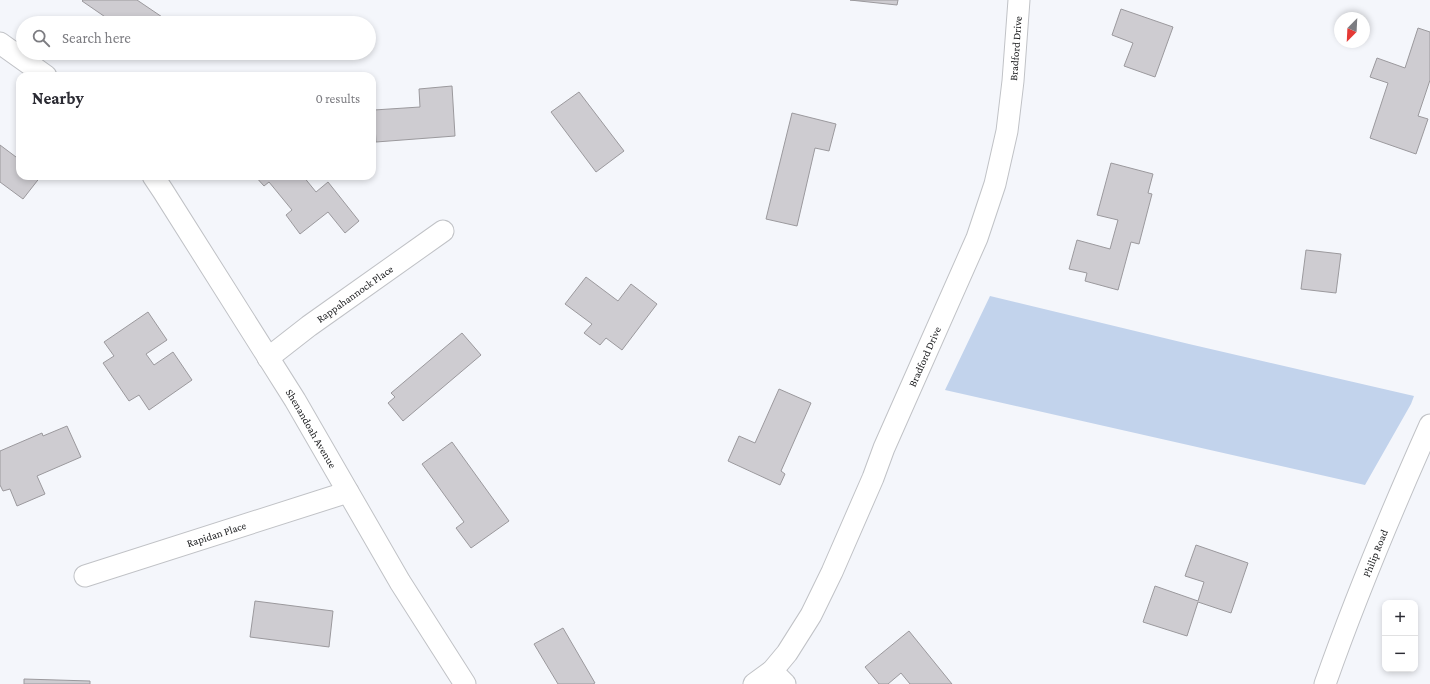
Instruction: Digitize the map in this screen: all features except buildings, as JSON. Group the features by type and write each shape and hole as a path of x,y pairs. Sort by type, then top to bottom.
{"street":[{"name":"Bradford Drive","path":"754,684 778,677 787,653 811,615 832,572 873,478 884,448 977,238 995,184 1007,131 1019,0"},
{"path":"0,43 16,54"},
{"path":"24,60 40,72"},
{"name":"Shenandoah Avenue","path":"156,180 295,400 400,582 465,684"},
{"name":"Rappahannock Place","path":"268,358 309,326 443,231"},
{"name":"Philip Road","path":"1325,684 1347,622 1382,533 1430,425"},
{"name":"Rapidan Place","path":"85,576 348,492"}],"shaded area":[{"path":"990,296 1414,396 1411,404 1365,485 945,390"}]}
